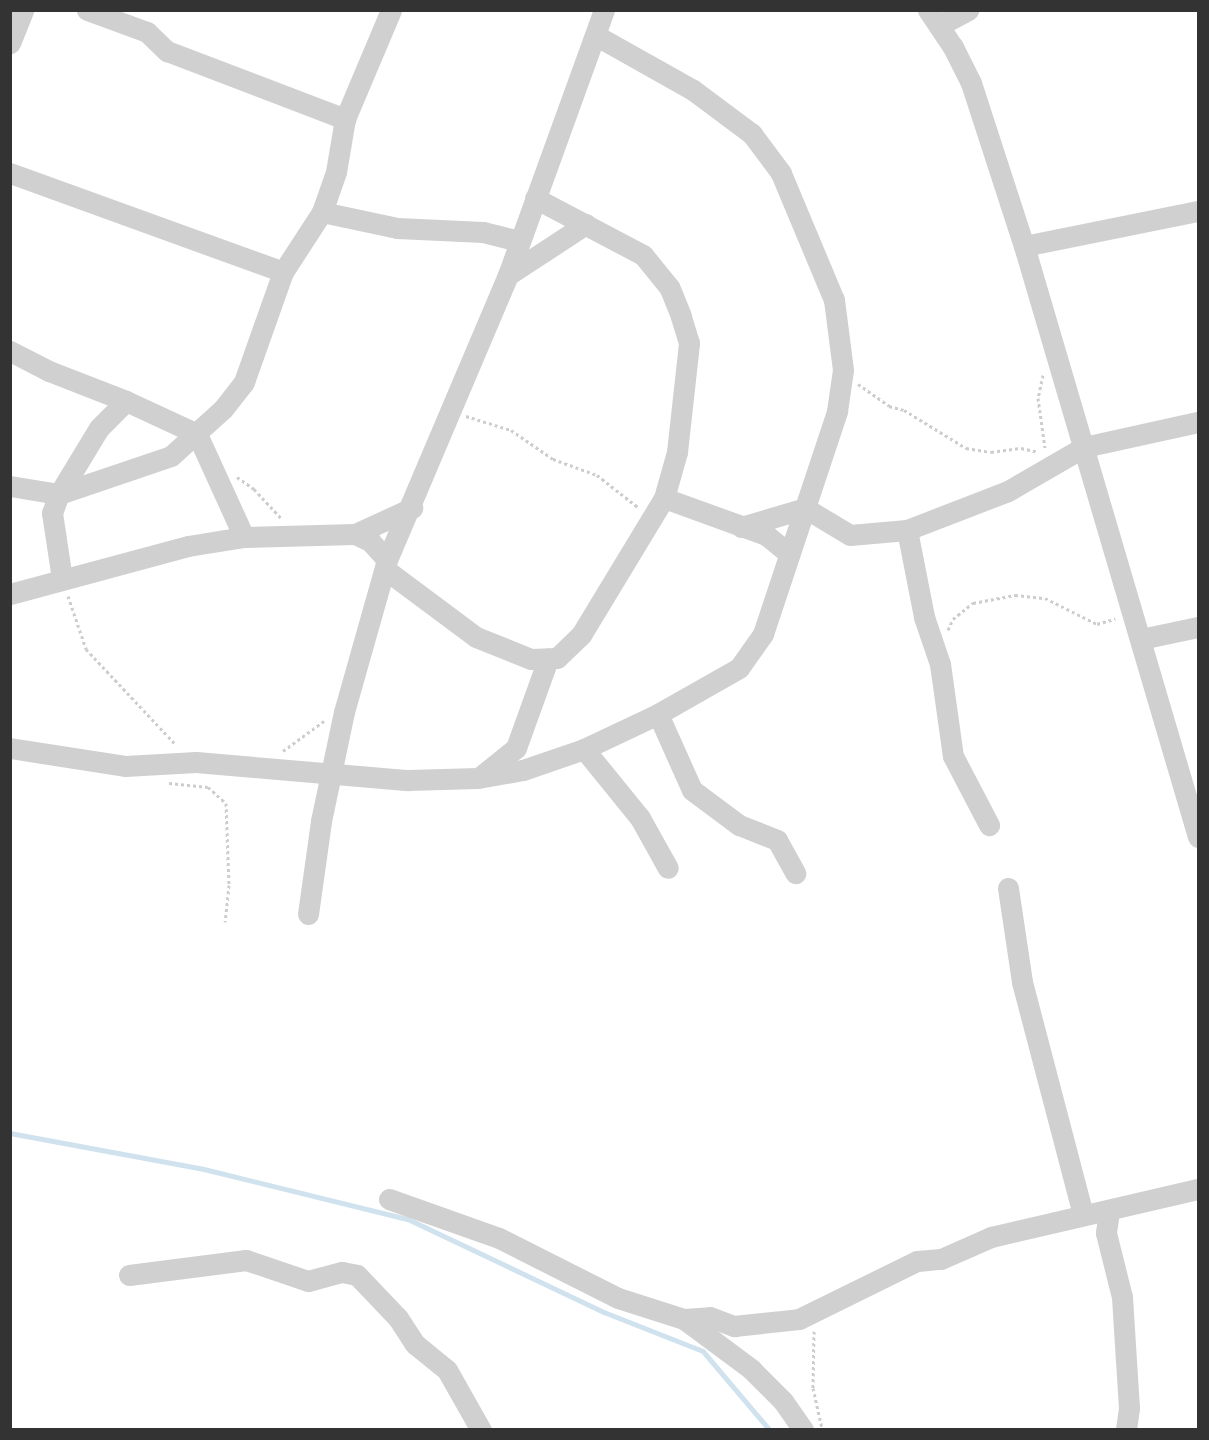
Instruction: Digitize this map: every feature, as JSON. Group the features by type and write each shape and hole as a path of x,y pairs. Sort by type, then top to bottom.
{"street":[{"path":"10,43 23,10"},
{"path":"87,10 147,32 167,51 345,119"},
{"path":"10,486 59,495 162,462 197,434 244,382 283,272 322,212 339,163 345,119 391,10"},
{"path":"308,914 344,712 386,565 412,508 449,411 508,275 595,35 600,12"},
{"path":"950,14 970,83 1024,246 1195,812 1198,837"},
{"path":"10,748 125,766 186,762 332,771 408,780 478,778 523,770 584,749 658,714 739,668 763,634 837,411 843,370 834,300 799,212 768,153 752,134 693,90 595,35"},
{"path":"10,173 283,272"},
{"path":"355,534 370,541 386,565 476,637 531,659 548,659 563,655 581,635 659,506 677,452 689,343 686,329 655,266 643,255 535,198"},
{"path":"322,212 414,230 483,232 520,241"},
{"path":"1024,246 1198,212"},
{"path":"508,275 586,224"},
{"path":"10,351 49,371 126,400 197,434 244,537"},
{"path":"62,579 52,513 59,495 99,429 126,400"},
{"path":"741,527 805,508 850,535 907,530 1008,491 1084,447 1198,422"},
{"path":"659,506 741,527 766,536 788,553"},
{"path":"10,594 188,546 244,537 355,534 412,508"},
{"path":"907,530 924,617 936,645 953,756 989,825"},
{"path":"1141,639 1198,627"},
{"path":"478,778 516,748 548,659"},
{"path":"658,714 692,790 735,823 777,840 795,873"},
{"path":"584,749 640,818 669,868"},
{"path":"1008,888 1022,982 1083,1215"},
{"path":"684,1319 710,1317 741,1326 769,1324 814,1313 917,1261 941,1259 991,1237 1198,1189"},
{"path":"389,1199 508,1242 618,1298 684,1319 752,1369 783,1401 802,1430"},
{"path":"1109,1211 1106,1233 1122,1297 1129,1408 1126,1430"},
{"path":"129,1275 246,1260 308,1281 342,1272 357,1275 398,1318 415,1344 447,1370 481,1430"}],"path":[{"path":"843,370 889,406 904,410 966,448 991,452 1021,448 1046,456 1038,395 1052,339"},
{"path":"449,411 511,430 553,459 597,475 623,492 624,499 659,506"},
{"path":"212,463 254,489 295,534"},
{"path":"62,579 86,649 173,741 186,762"},
{"path":"936,645 961,611 973,603 1003,596 1045,598 1097,624 1133,613"},
{"path":"277,754 312,727 344,712"},
{"path":"165,781 208,787 226,803 229,885 225,922"},
{"path":"814,1313 813,1388 822,1430"}],"waterway":[{"path":"10,1133 204,1169 408,1219 604,1312 703,1351 770,1430"}]}
